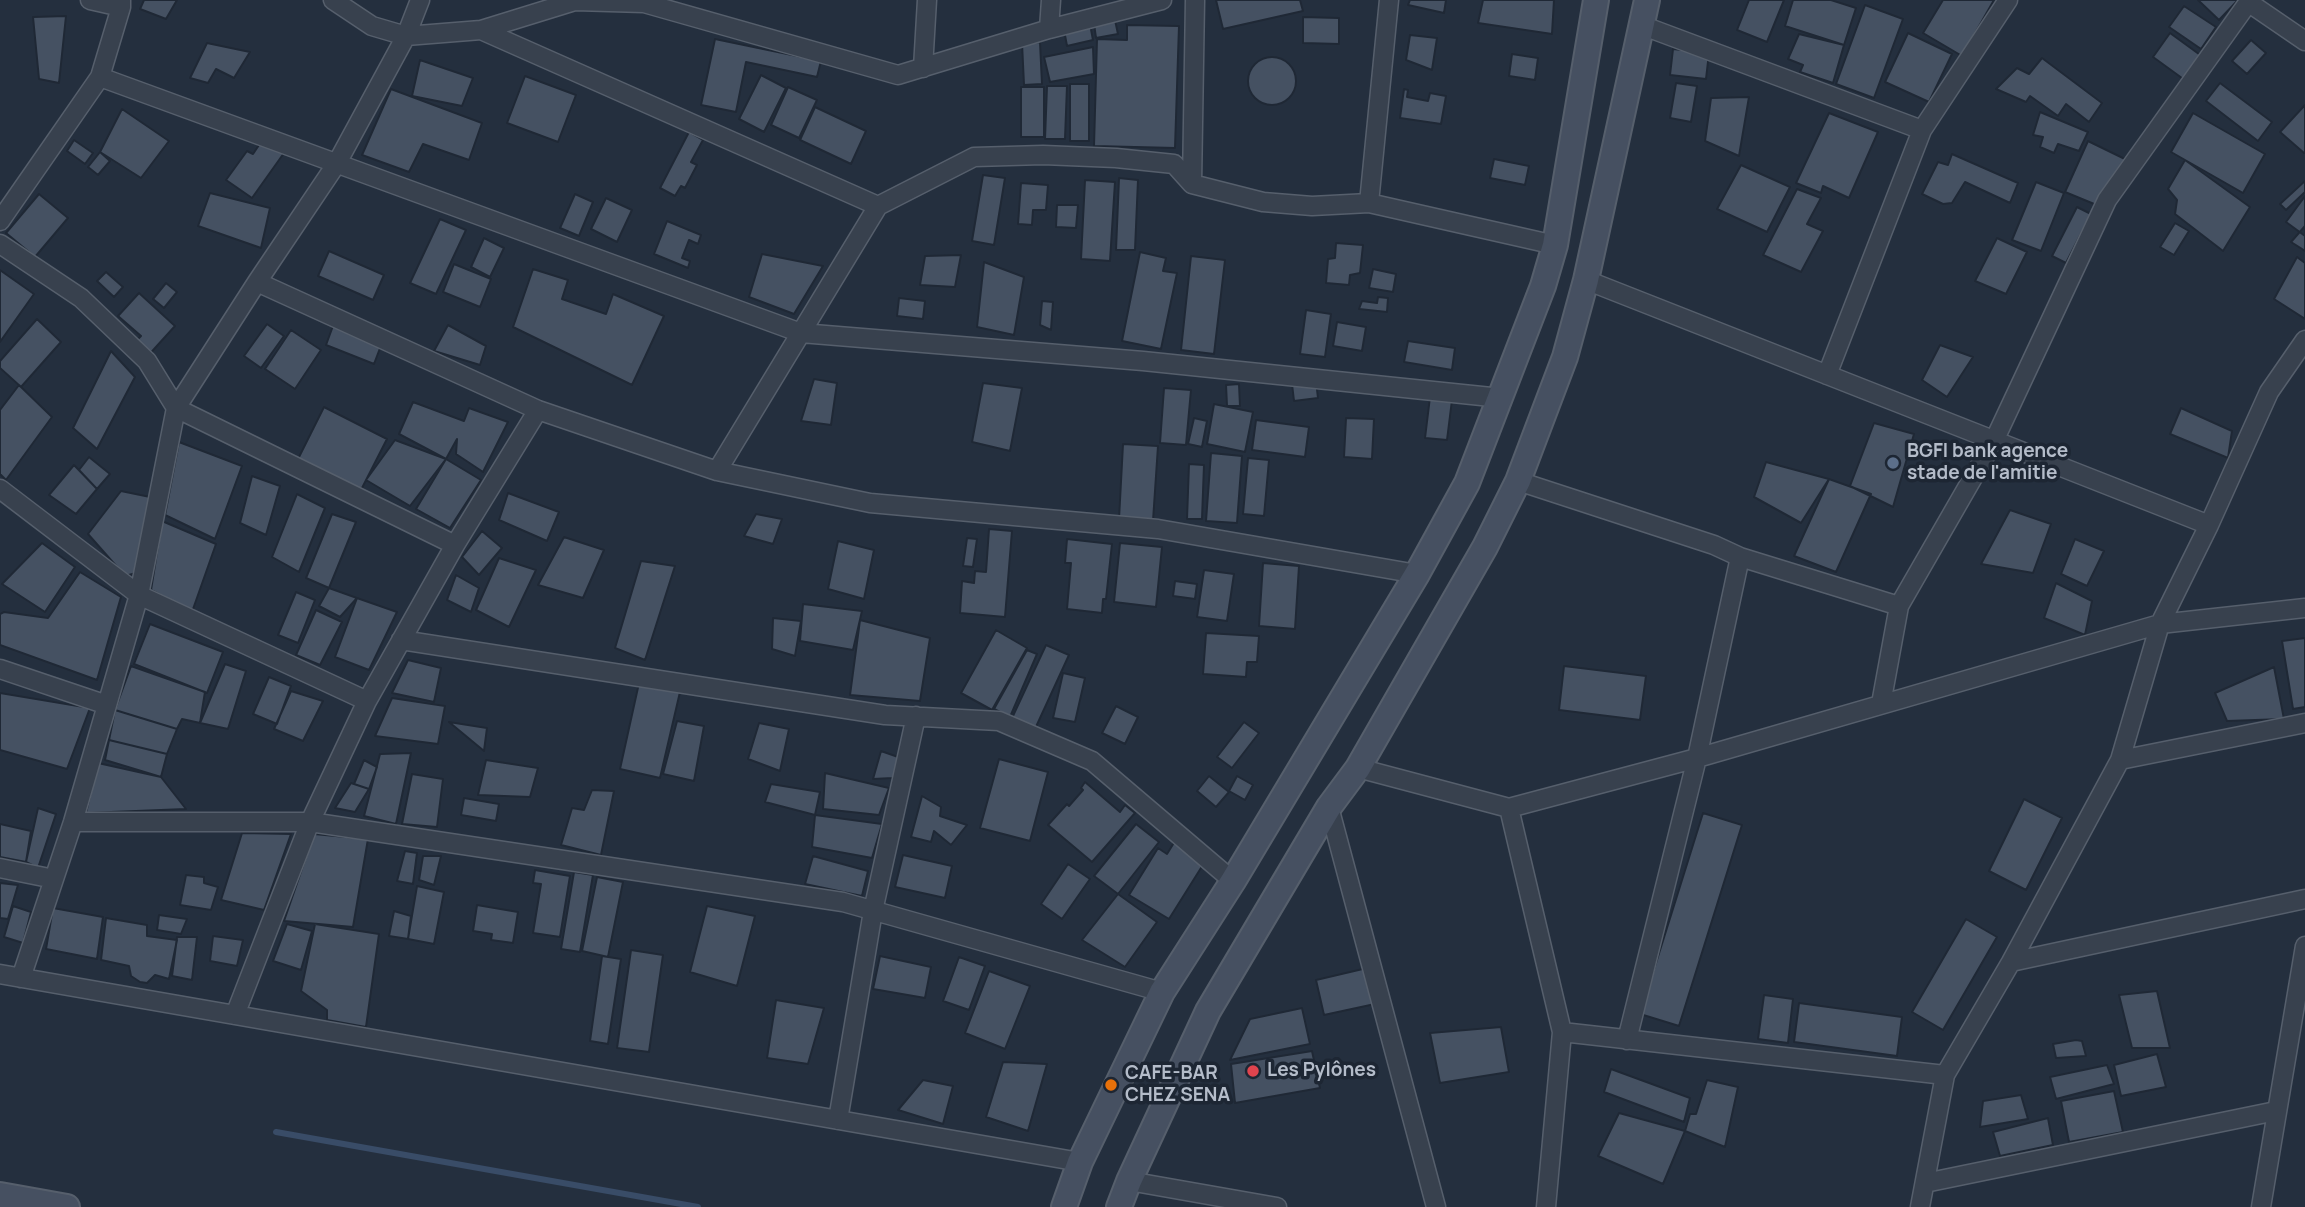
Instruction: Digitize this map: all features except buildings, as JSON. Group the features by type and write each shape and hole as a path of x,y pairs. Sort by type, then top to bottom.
{"street":[{"path":"0,221 100,77 121,4 90,0"},
{"path":"333,0 372,26 406,36 481,30 575,1 644,3 898,75 1049,29 1162,0"},
{"path":"21,978 73,822 139,595 176,408 337,163 406,36 420,0"},
{"path":"923,68 927,0"},
{"path":"1049,29 1051,0"},
{"path":"1192,184 1195,0"},
{"path":"1369,203 1389,0"},
{"path":"1064,1207 1080,1162 1162,992 1233,881 1417,574 1466,483 1543,286 1555,245 1596,0"},
{"path":"1119,1207 1208,1011 1329,807 1358,768 1485,547 1518,481 1565,357 1586,280 1647,0"},
{"path":"1828,375 1922,130 2008,0"},
{"path":"1881,704 1899,606 1994,441 2107,200 2249,1 2305,41"},
{"path":"1641,26 1922,130"},
{"path":"481,30 878,206"},
{"path":"100,77 801,333 1143,361 1501,398"},
{"path":"717,471 878,206 974,157 1043,155 1174,163 1192,184 1263,202 1312,206 1369,203 1555,245"},
{"path":"0,244 81,298 147,361 176,408 455,545"},
{"path":"1586,280 2209,525"},
{"path":"257,282 538,410 717,471 870,503 1158,529 1417,574"},
{"path":"1920,1207 1945,1075 2011,962 2120,760 2160,624 2209,525 2269,392 2305,340"},
{"path":"235,1015 310,822 367,701 455,545 538,410"},
{"path":"1518,481 1714,545 1741,557 1899,606"},
{"path":"0,489 139,595 367,701"},
{"path":"1627,1040 1697,758 1741,557"},
{"path":"1358,768 1508,808 1697,758 2160,624 2305,608"},
{"path":"401,640 885,715 999,722 1092,761 1233,881"},
{"path":"0,669 107,705"},
{"path":"838,1120 873,911 916,716"},
{"path":"2120,760 2305,723"},
{"path":"1329,807 1436,1207"},
{"path":"1508,808 1562,1032 1546,1207"},
{"path":"73,822 310,822 843,902 1162,992"},
{"path":"0,868 54,879"},
{"path":"2011,962 2305,899"},
{"path":"2260,1207 2276,1111 2298,1020 2305,946"},
{"path":"0,974 1080,1162"},
{"path":"1562,1032 1945,1075"},
{"path":"1925,1183 2276,1111"},
{"path":"1129,1181 1277,1207"},
{"path":"0,1195 67,1207"}],"waterway":[{"path":"276,1132 698,1207"}],"place":[{"name":"BGFI bank agence stade de l'amitie","path":"1893,463"},
{"name":"Les Pylônes","path":"1253,1071"},
{"name":"CAFE-BAR CHEZ SENA","path":"1111,1085"}]}
